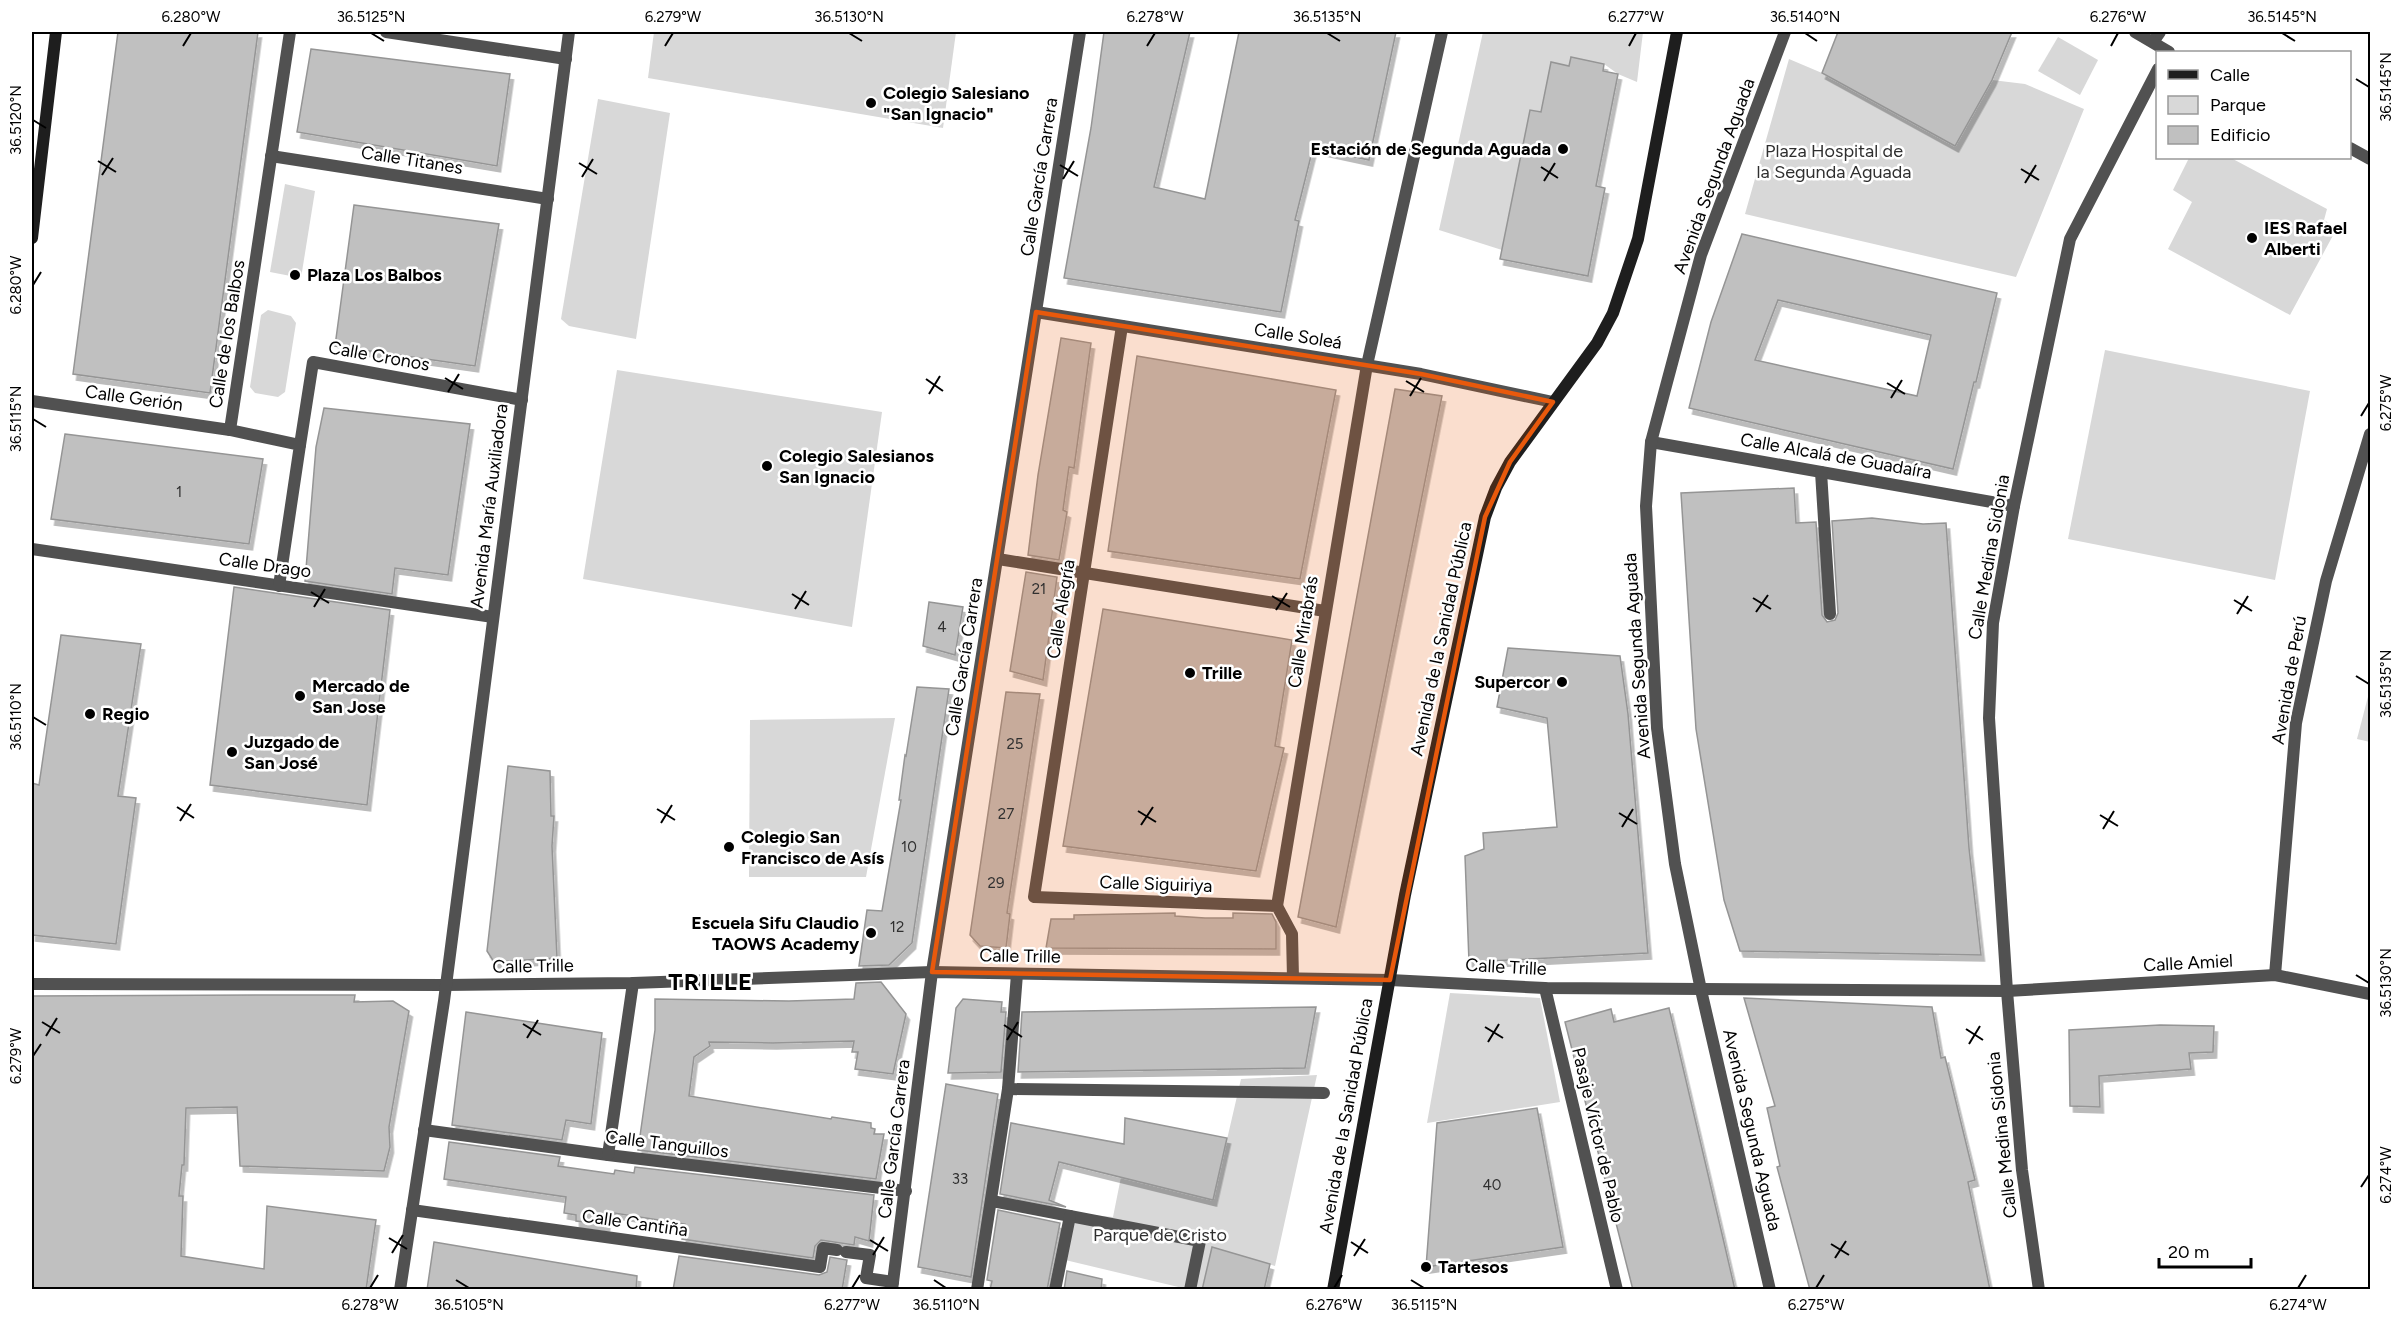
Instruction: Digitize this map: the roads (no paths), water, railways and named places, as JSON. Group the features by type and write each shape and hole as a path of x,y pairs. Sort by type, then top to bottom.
{"main road":[{"path":"32,238 33,211 56,32"},
{"name":"Avenida de la Sanidad Pública","path":"1333,1290 1389,980 1485,517 1496,488 1510,462 1597,343 1625,284 1638,239 1677,32"}],"street":[{"name":"Calle de los Balbos","path":"290,32 230,430 300,445"},
{"path":"386,32 566,59"},
{"name":"Avenida María Auxiliadora","path":"400,1290 445,986 569,32"},
{"name":"Calle García Carrera","path":"893,1286 932,972 1080,32"},
{"name":"Calle Mirabrás","path":"1277,906 1367,365 1442,32"},
{"name":"Avenida Segunda Aguada","path":"1770,1290 1701,990 1675,864 1657,728 1646,506 1651,442 1701,255 1785,32"},
{"path":"2134,32 2157,37 2166,51"},
{"name":"Calle Medina Sidonia","path":"2039,1290 2022,1170 2007,991 1989,718 1993,623 2014,506 2070,239 2156,71"},
{"path":"2351,149 2370,159"},
{"name":"Calle Titanes","path":"272,156 548,200"},
{"name":"Calle Soleá","path":"1036,312 1367,365 1463,382 1553,402"},
{"name":"Calle Alegría","path":"1034,897 1122,326"},
{"name":"Calle Cronos","path":"300,445 313,362 522,400"},
{"name":"Calle Gerión","path":"32,401 230,430"},
{"name":"Avenida de Perú","path":"2275,975 2296,723 2326,581 2370,434"},
{"name":"Calle Alcalá de Guadaíra","path":"1651,442 2014,506"},
{"path":"279,586 300,445"},
{"path":"1821,472 1830,614"},
{"name":"Calle Drago","path":"32,549 493,617"},
{"path":"998,559 1325,611"},
{"name":"Calle Siguiriya","path":"1034,897 1277,906"},
{"path":"1277,906 1292,933 1293,978"},
{"name":"Calle Trille","path":"32,984 445,986 633,983 932,972 1389,980 1545,988 2007,991"},
{"path":"977,1290 1008,1089 1017,974"},
{"name":"Calle Amiel","path":"2007,991 2275,975 2370,994"},
{"path":"608,1155 633,983"},
{"name":"Pasaje Víctor de Pablo","path":"1545,988 1617,1290"},
{"path":"1008,1089 1324,1093"},
{"name":"Calle Tanguillos","path":"424,1130 906,1191"},
{"path":"992,1201 1200,1241 1190,1290"},
{"name":"Calle Cantiña","path":"412,1210 820,1267 823,1248 870,1255 866,1278 893,1286"},
{"path":"1055,1290 1070,1216"}],"place":[{"name":"Colegio Salesiano \"San Ignacio\"","path":"871,103"},
{"name":"Estación de Segunda Aguada","path":"1563,149"},
{"name":"IES Rafael Alberti","path":"2252,238"},
{"name":"Plaza Los Balbos","path":"295,275"},
{"name":"Colegio Salesianos San Ignacio","path":"767,466"},
{"name":"Trille","path":"1190,673"},
{"name":"Supercor","path":"1562,682"},
{"name":"Mercado de San Jose","path":"300,696"},
{"name":"Regio","path":"90,714"},
{"name":"Juzgado de San José","path":"232,752"},
{"name":"Colegio San Francisco de Asís","path":"729,847"},
{"name":"Escuela Sifu Claudio TAOWS Academy","path":"871,933"},
{"name":"Tartesos","path":"1426,1267"}],"district":[{"name":"TRILLE","path":"711,981"}],"park label":[{"name":"Plaza Hospital de la Segunda Aguada","path":"1834,161"},
{"name":"Parque de Cristo","path":"1160,1235"}]}
